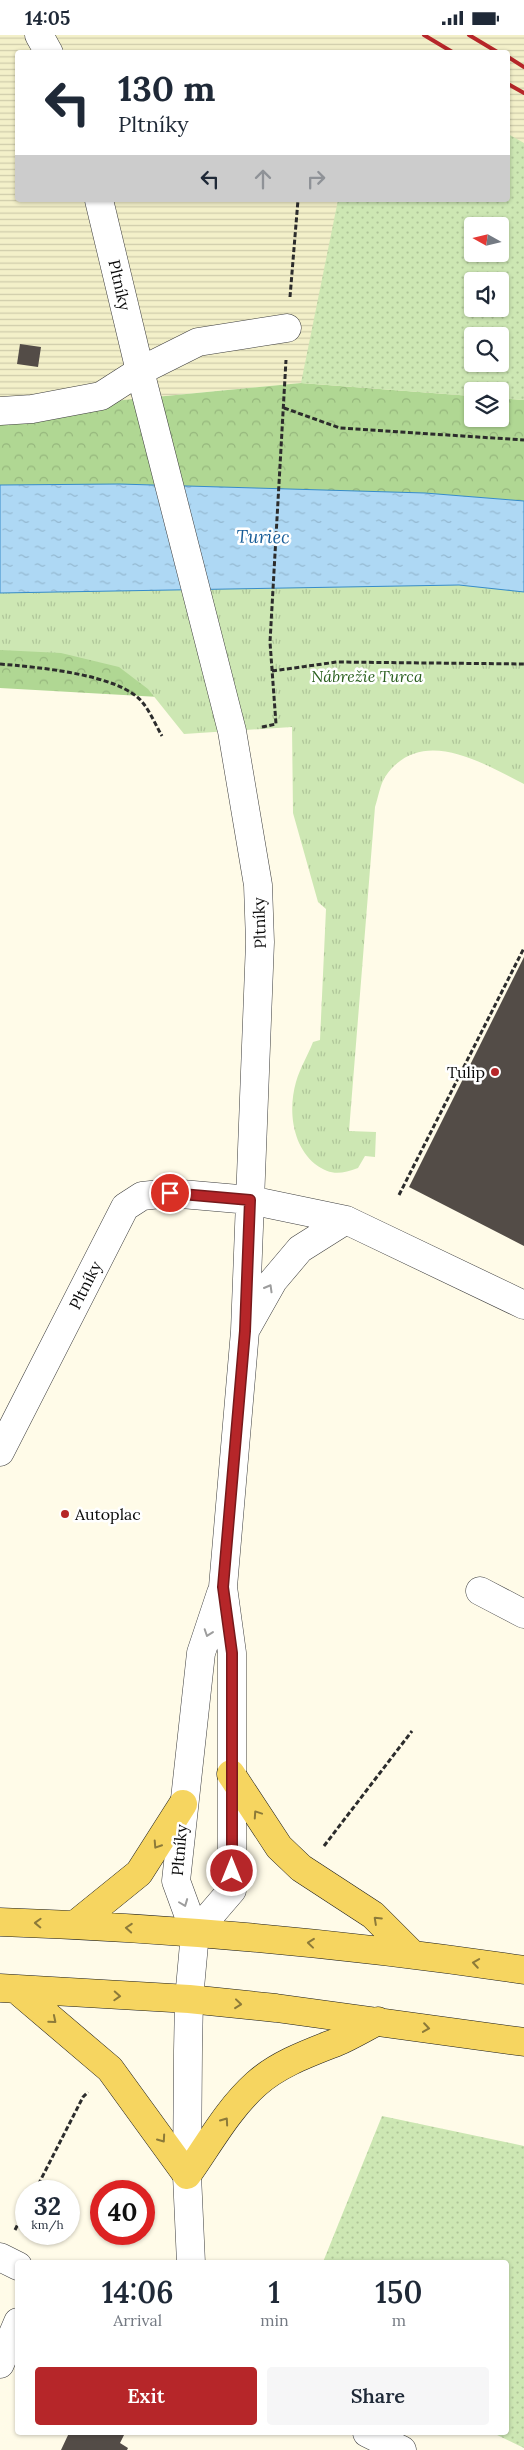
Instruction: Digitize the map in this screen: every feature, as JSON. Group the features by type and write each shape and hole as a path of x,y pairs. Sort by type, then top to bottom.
{"main road":[{"path":"232,1774 279,1847 301,1868 374,1915 412,1954"},
{"path":"76,1924 139,1873 183,1804"},
{"path":"0,1922 76,1924 195,1933 412,1954 524,1970"},
{"path":"8,1988 189,1999 378,2021 524,2042"},
{"path":"8,1988 110,2069 187,2175 240,2100 257,2083 278,2069 307,2054 339,2041 378,2021"}],"street":[{"path":"39,35 47,50"},
{"name":"Pltníky","path":"99,202 150,411 232,731 256,877 260,942 245,1331 223,1587 232,1653 232,1890 195,1933 176,1881 201,1653 223,1587"},
{"path":"0,411 32,409 101,396 140,371 198,342 287,328"},
{"name":"Pltníky","path":"0,1452 125,1207 142,1196 170,1193 250,1200"},
{"path":"250,1200 346,1220 524,1305"},
{"path":"245,1331 273,1281 300,1249 346,1220"},
{"path":"480,1591 524,1614"},
{"path":"191,2260 187,2175 189,1999 195,1933"},
{"path":"0,2257 15,2264"},
{"path":"0,2364 15,2329"},
{"path":"371,2435 402,2450"}],"path":[{"path":"232,731 276,724 270,642 287,328 298,202"},
{"path":"284,408 340,428 524,440"},
{"path":"272,671 337,662 524,664"},
{"path":"0,665 41,667 97,679 121,687 142,702 162,737"},
{"path":"399,1195 524,948"},
{"path":"319,1852 412,1731"},
{"path":"41,2180 83,2097 89,2090"}],"shaded area":[{"path":"0,35 524,35 524,400 509,399 509,382 464,382 464,395 301,383 0,412"}],"green space":[{"path":"510,135 524,143 524,400 509,399 509,382 464,382 464,395 301,383 338,202 510,202"},
{"path":"301,383 464,395 464,427 509,427 509,399 524,400 524,735 338,707 0,688 0,412"},
{"name":"Nábrežie Turca","path":"459,585 524,592 524,784 471,759 434,750 416,753 400,761 383,780 375,807 349,1131 376,1132 375,1157 365,1156 358,1168 346,1172 326,1171 315,1164 301,1147 292,1115 292,1104 298,1077 313,1042 320,1040 326,909 318,902 293,813 292,727 184,734 148,689 119,667 61,653 0,650 0,593"},
{"path":"382,2116 524,2146 524,2448 497,2435 509,2435 509,2260 324,2260"}],"water":[{"name":"Turiec","path":"119,484 425,493 524,501 524,592 459,585 0,593 0,485"}],"building":[{"path":"20,344 41,347 38,367 17,364"},
{"name":"Tulip","path":"524,957 524,1246 409,1187"},
{"path":"68,2435 124,2435 120,2443 128,2448 127,2450 61,2450"}],"railway":[{"path":"424,35 449,50"},
{"path":"469,35 494,50"},
{"path":"510,58 524,67"},
{"path":"510,85 524,93"}],"place":[{"name":"Tulip","path":"495,1072"},
{"name":"Autoplac","path":"65,1514"}],"route":[{"path":"170,1193 250,1200 245,1331 223,1587 232,1653 232,1871"}]}
